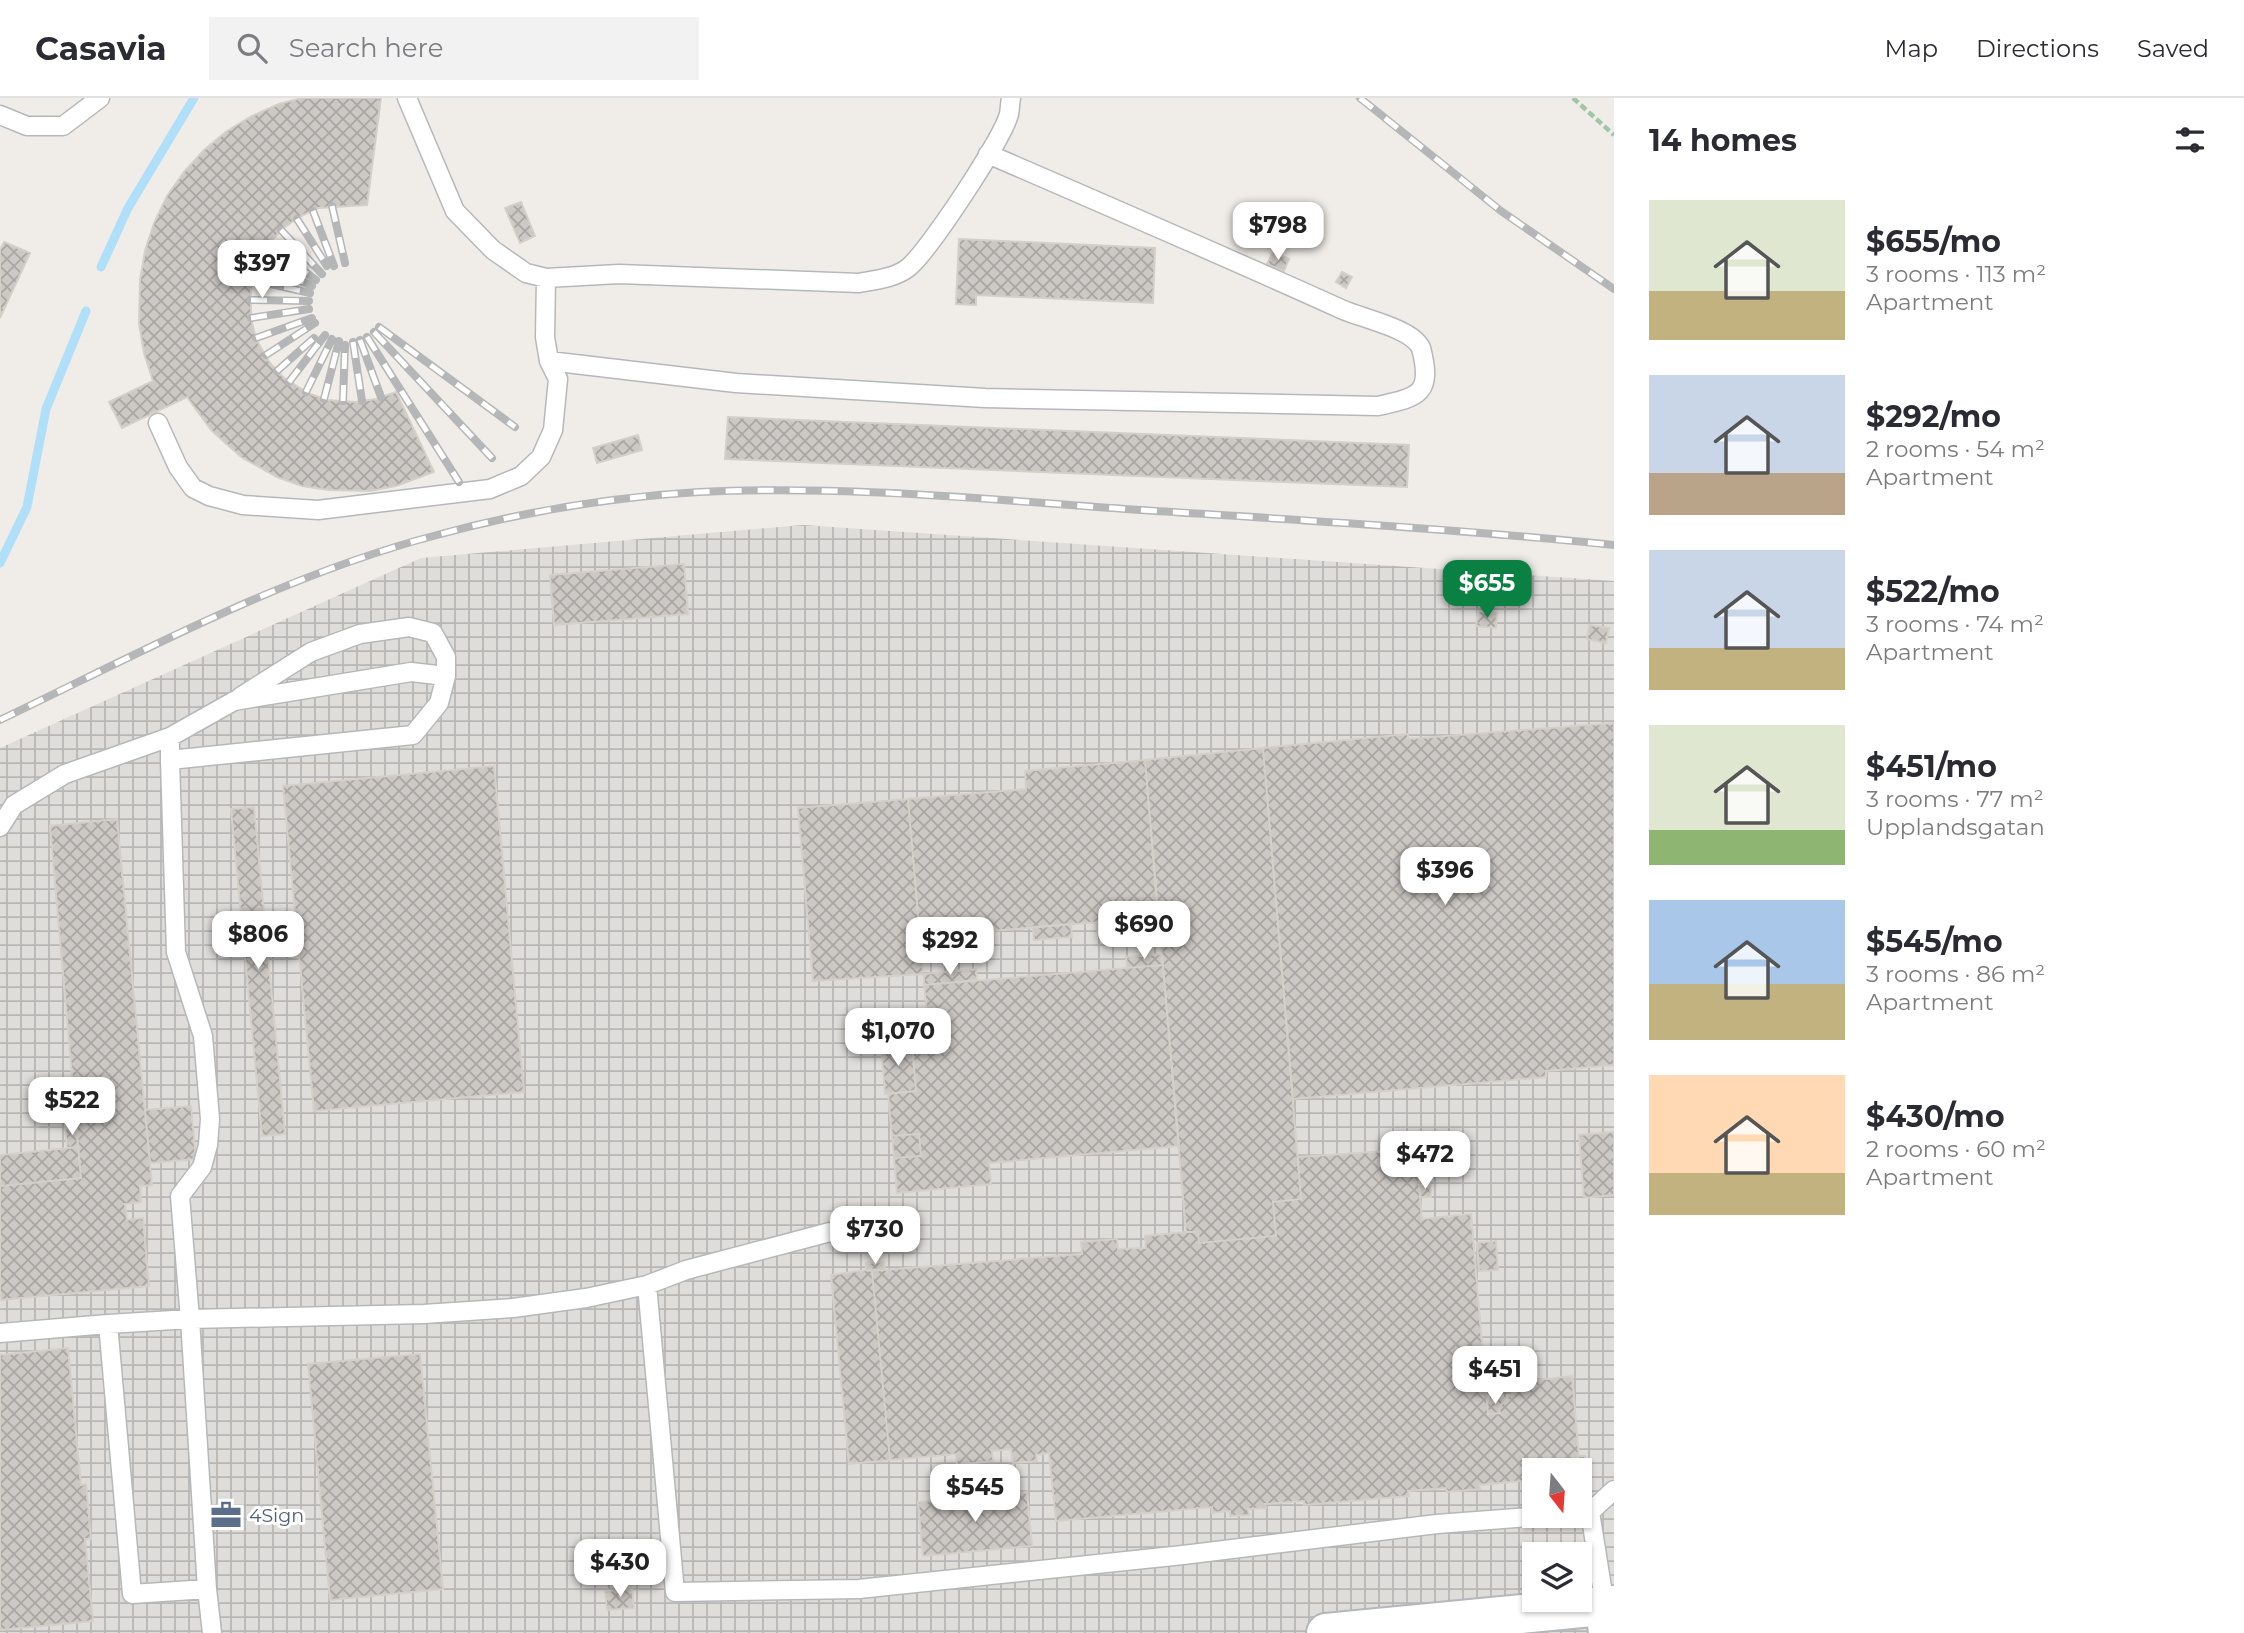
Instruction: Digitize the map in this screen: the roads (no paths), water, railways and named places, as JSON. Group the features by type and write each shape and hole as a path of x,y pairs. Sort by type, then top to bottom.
{"main road":[{"path":"1326,1633 1609,1615"}],"lane":[{"path":"0,115 27,127 63,125 100,98"},
{"path":"407,98 455,211 493,250 526,273 546,278 619,274 859,283 887,278 907,269 927,250 1009,116 1010,98"},
{"path":"549,360 736,383 985,398 1378,406 1406,400 1419,393 1424,384 1419,342 1405,333 1344,311 1257,270 988,154"},
{"path":"158,424 178,467 193,488 209,496 243,505 318,510 490,489 521,476 541,457 554,430 558,379 549,360 545,338 546,278"},
{"path":"0,827 14,805 65,775 170,737 234,701 311,652 360,634 409,627 433,633 446,657 446,676 439,703 413,735 170,760"},
{"path":"234,701 411,672 446,676"},
{"path":"170,737 176,952 203,1036 210,1119 208,1145 202,1167 180,1196 212,1633"},
{"path":"0,1333 190,1319 424,1314 513,1308 586,1298 647,1285 687,1270 830,1232"},
{"path":"647,1285 676,1592 859,1589 1183,1555 1437,1524 1522,1518"},
{"path":"108,1324 132,1594 207,1589"},
{"path":"1592,1507 1614,1490"},
{"path":"1589,1528 1609,1615"}],"waterway":[{"path":"101,267 128,208 194,98"},
{"path":"0,563 27,507 46,409 86,311"}],"railway":[{"path":"1360,98 1501,211 1614,289"},
{"path":"332,206 345,263"},
{"path":"313,211 334,266"},
{"path":"297,219 327,266"},
{"path":"281,230 322,274"},
{"path":"269,245 316,280"},
{"path":"260,262 312,286"},
{"path":"253,280 310,293"},
{"path":"251,300 309,301"},
{"path":"251,318 309,309"},
{"path":"256,338 312,318"},
{"path":"266,355 315,323"},
{"path":"379,327 515,427"},
{"path":"374,332 492,458"},
{"path":"289,382 325,335"},
{"path":"367,337 459,482"},
{"path":"277,371 314,338"},
{"path":"306,392 332,339"},
{"path":"360,340 381,397"},
{"path":"324,399 339,341"},
{"path":"353,342 362,401"},
{"path":"343,401 345,345"},
{"path":"0,720 214,617 324,571 469,527 567,507 633,498 754,490 865,492 1437,530 1614,545"}],"place":[{"name":"4Sign","path":"226,1515"}]}
